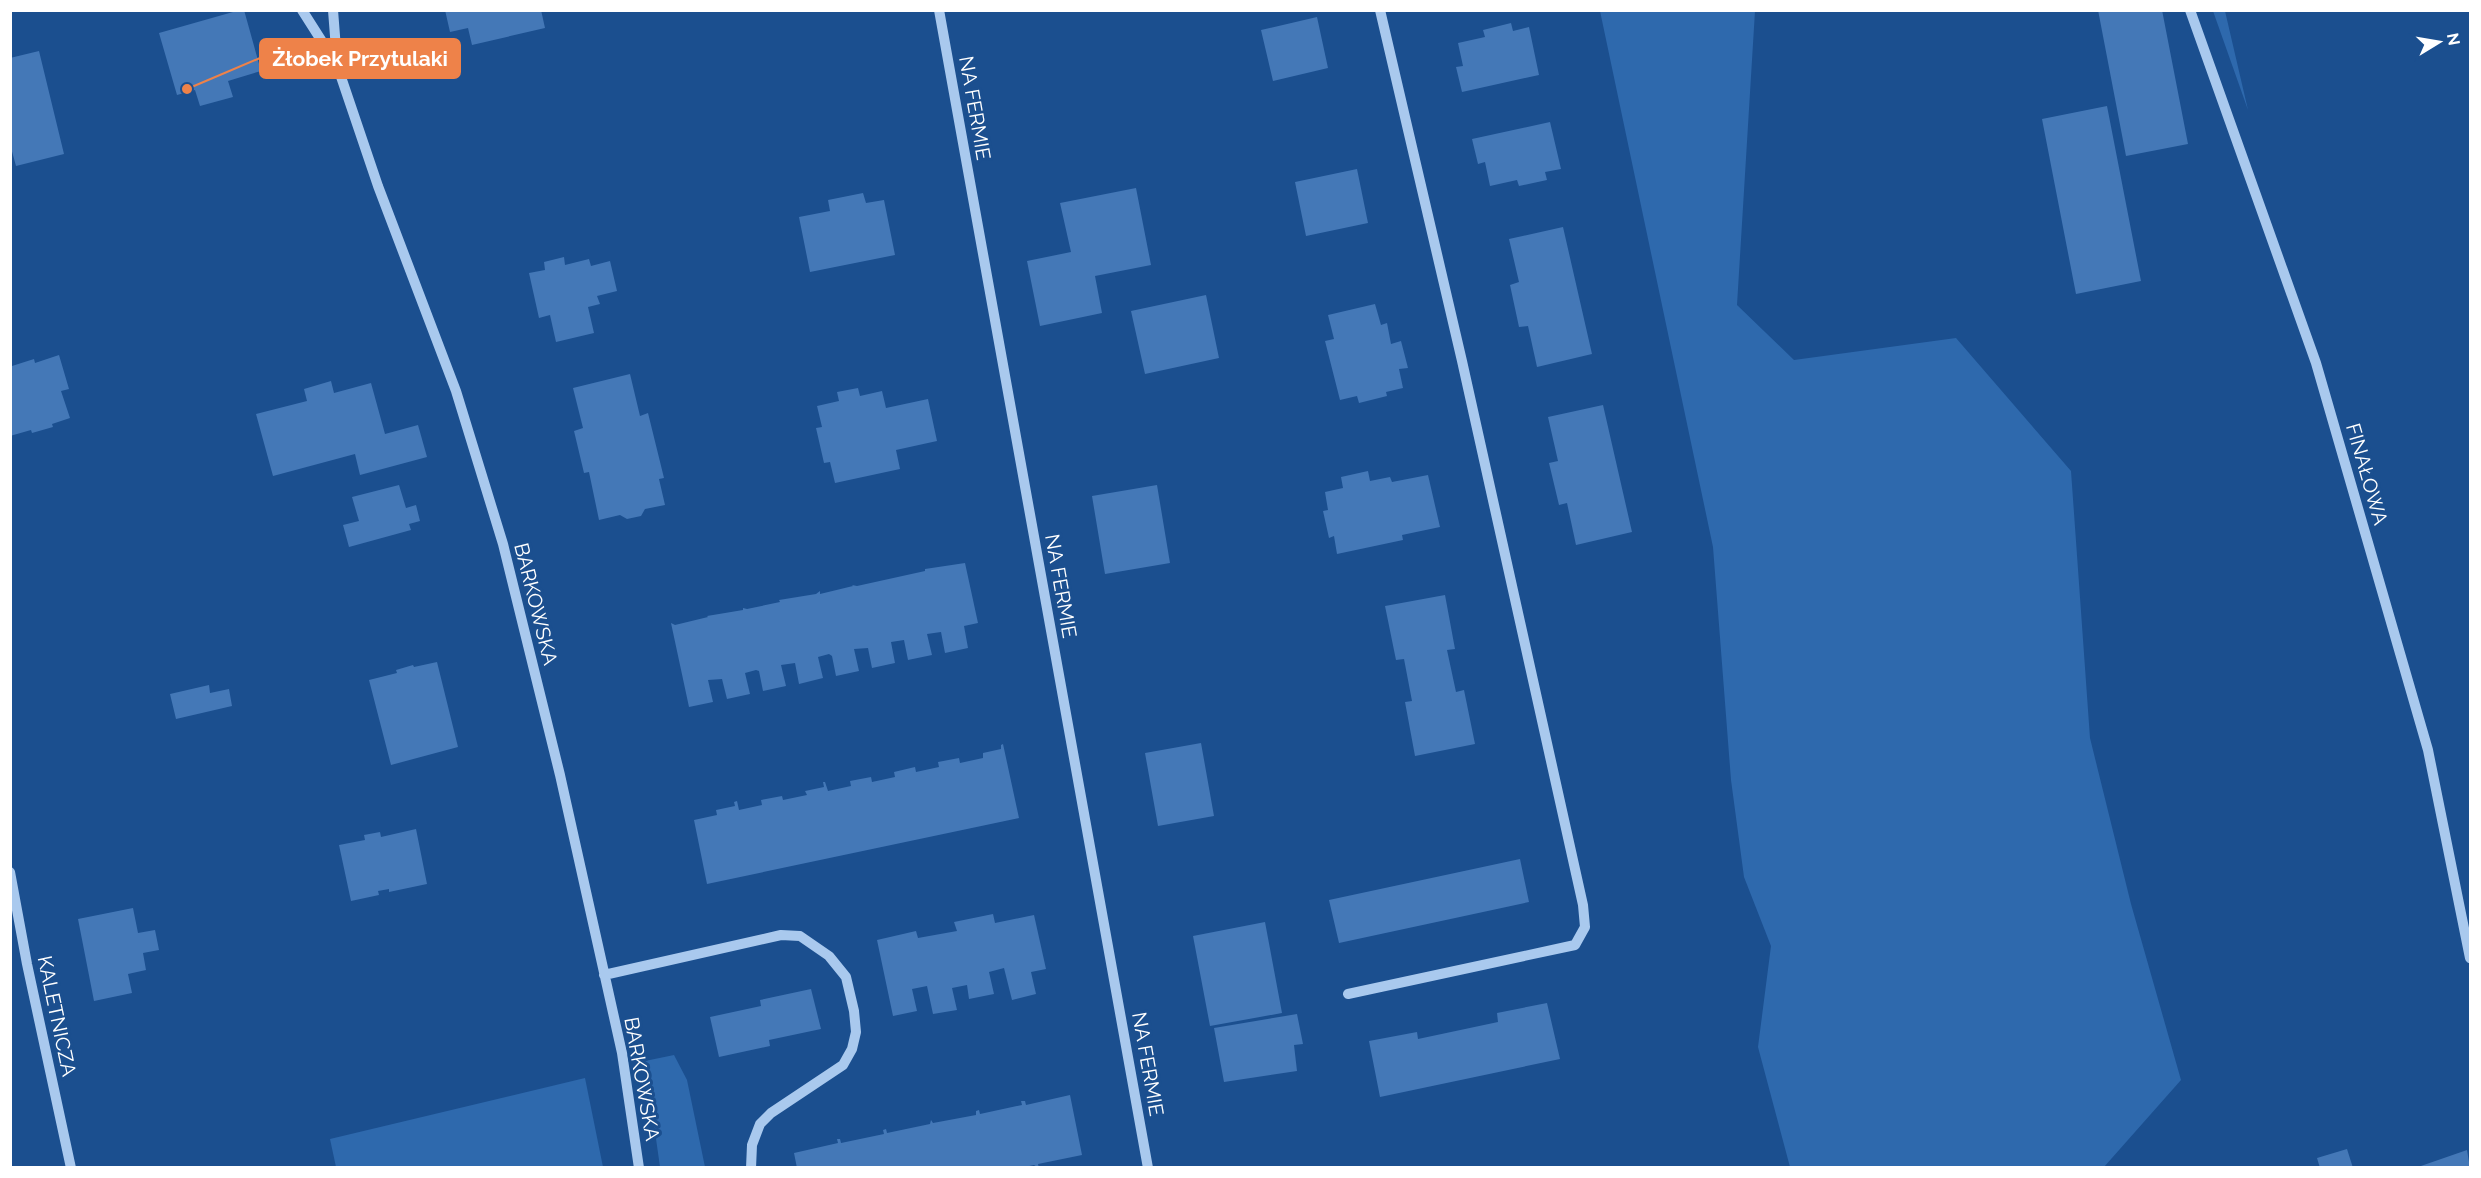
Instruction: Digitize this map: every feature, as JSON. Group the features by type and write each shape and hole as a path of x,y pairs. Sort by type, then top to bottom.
{"street":[{"name":"BARKOWSKA","path":"302,10 337,65 378,186 456,391 503,544 560,775 604,975 621,1053 639,1167"},
{"name":"BARKOWSKA","path":"333,10 337,65"},
{"name":"NA FERMIE","path":"939,10 1148,1167"},
{"path":"1348,994 1575,945 1585,927 1583,905 1462,361 1380,10"},
{"name":"FINAŁOWA","path":"2190,10 2316,363 2428,750 2470,958"},
{"name":"KALETNICZA","path":"10,872 27,964 71,1167"},
{"path":"604,975 781,934 800,936 829,956 846,977 856,1032 852,1049 843,1065 771,1113 760,1124 752,1145 751,1167"}],"shaded area":[{"path":"1600,11 1755,11 1737,305 1794,360 1956,338 2071,471 2090,738 2131,904 2181,1080 2104,1167 1790,1167 1758,1047 1771,946 1744,877 1731,780 1713,547"},
{"path":"2213,11 2225,11 2248,110"},
{"path":"674,1055 687,1080 705,1167 660,1167 645,1061"},
{"path":"585,1078 603,1167 336,1167 330,1139"}],"building":[{"path":"244,10 261,71 228,81 233,97 200,106 195,90 177,95 159,33"},
{"path":"445,10 541,10 545,28 472,45 468,28 450,32"},
{"path":"2098,10 2162,10 2188,144 2126,156"},
{"path":"1317,17 1328,68 1273,81 1261,30"},
{"path":"1511,23 1513,31 1529,27 1539,75 1462,92 1456,67 1463,66 1458,43 1485,37 1483,30"},
{"path":"39,51 64,154 16,166 10,144 10,58"},
{"path":"2107,106 2141,281 2076,294 2042,119"},
{"path":"1550,122 1561,169 1545,172 1547,180 1519,186 1517,180 1490,186 1485,162 1478,164 1472,139"},
{"path":"1357,169 1368,223 1306,236 1295,182"},
{"path":"1136,188 1151,265 1095,276 1102,313 1040,326 1027,261 1071,252 1060,203"},
{"path":"863,193 866,203 884,200 895,255 810,272 799,217 830,211 828,200"},
{"path":"1563,227 1592,354 1537,367 1528,326 1519,327 1510,285 1519,282 1509,239"},
{"path":"564,257 565,265 589,259 591,266 610,261 617,291 597,296 600,304 588,307 594,333 556,342 550,315 539,318 529,273 545,270 544,262"},
{"path":"1206,295 1219,358 1145,374 1131,311"},
{"path":"1375,304 1381,325 1387,323 1391,344 1401,341 1408,368 1399,369 1403,388 1386,392 1387,396 1359,403 1357,396 1340,400 1325,341 1334,339 1328,315"},
{"path":"59,355 69,389 61,391 70,418 52,424 53,427 10,436 12,366 34,359 35,363"},
{"path":"630,374 640,416 648,413 664,478 659,479 665,505 645,509 641,516 627,519 620,515 599,520 589,472 584,473 574,431 583,428 573,388"},
{"path":"331,381 334,393 371,383 385,434 418,425 427,457 360,475 355,454 273,476 256,414 307,401 304,389"},
{"path":"858,388 860,396 882,391 886,408 928,399 937,441 896,450 900,469 835,483 830,462 824,463 816,428 822,427 817,406 839,401 837,392"},
{"path":"1603,405 1632,532 1576,545 1567,503 1559,505 1549,463 1558,461 1548,417"},
{"path":"1368,471 1370,481 1390,477 1392,482 1428,475 1440,527 1402,535 1403,540 1337,554 1334,536 1329,538 1323,511 1328,510 1325,492 1343,488 1341,477"},
{"path":"399,485 406,508 416,505 420,521 409,524 411,530 349,547 343,525 359,521 352,497"},
{"path":"1157,485 1170,563 1105,574 1092,496"},
{"path":"965,563 978,623 964,626 968,648 945,653 941,632 927,634 932,655 908,660 904,640 891,642 895,663 872,668 868,648 854,649 859,671 836,676 832,656 829,654 818,657 823,678 799,684 795,663 781,665 786,686 763,691 759,671 756,670 745,673 750,694 727,699 722,679 708,680 713,702 689,707 671,623 675,625 707,616 743,610 743,608 780,602 779,600 816,594 820,591 820,594 852,585 857,586 925,571 925,569"},
{"path":"1445,595 1455,649 1447,650 1456,692 1464,690 1475,744 1415,756 1405,702 1412,701 1404,659 1396,660 1385,606"},
{"path":"437,662 458,747 391,765 369,680 397,673 396,670 413,665 414,667"},
{"path":"209,685 210,693 229,689 232,706 176,719 170,694"},
{"path":"1201,743 1214,816 1158,826 1145,753"},
{"path":"1003,744 1019,818 707,884 694,820 717,815 716,810 735,806 734,802 737,801 739,810 762,805 761,800 782,796 783,800 807,795 805,791 824,787 823,782 828,791 851,786 850,781 871,777 872,782 895,777 894,772 915,767 916,772 939,767 938,762 959,758 960,763 983,758 983,753 1001,749"},
{"path":"416,829 427,884 389,892 389,889 378,891 379,895 351,901 339,845 365,840 364,835 380,832 381,837"},
{"path":"1520,859 1529,902 1339,943 1329,900"},
{"path":"133,908 138,933 155,930 159,950 143,953 146,970 128,974 132,993 94,1001 78,919"},
{"path":"993,914 995,923 1034,915 1046,969 1031,972 1036,994 1012,1000 1004,968 989,972 994,994 969,999 967,985 952,988 957,1010 933,1014 927,986 912,989 917,1011 893,1016 877,940 916,931 918,938 957,931 954,922"},
{"path":"1265,922 1282,1013 1210,1026 1193,936"},
{"path":"811,989 821,1029 769,1040 770,1046 719,1057 710,1017 761,1006 760,1000"},
{"path":"1547,1003 1560,1059 1380,1097 1369,1041 1417,1032 1418,1039 1498,1022 1497,1013"},
{"path":"1297,1014 1303,1044 1294,1045 1297,1071 1224,1082 1214,1028"},
{"path":"1070,1095 1082,1155 1038,1164 1039,1168 1034,1165 1020,1168 797,1168 794,1153 838,1143 837,1139 840,1139 841,1143 884,1134 883,1130 886,1129 887,1133 930,1124 931,1120 933,1123 976,1115 976,1111 979,1110 980,1114 1022,1105 1021,1101 1025,1101 1026,1105"},
{"path":"2347,1149 2353,1168 2320,1168 2317,1158"},
{"path":"2467,1150 2470,1168 2418,1168 2418,1167"}],"place":[{"name":"Żłobek Przytulaki","path":"187,89"}]}
